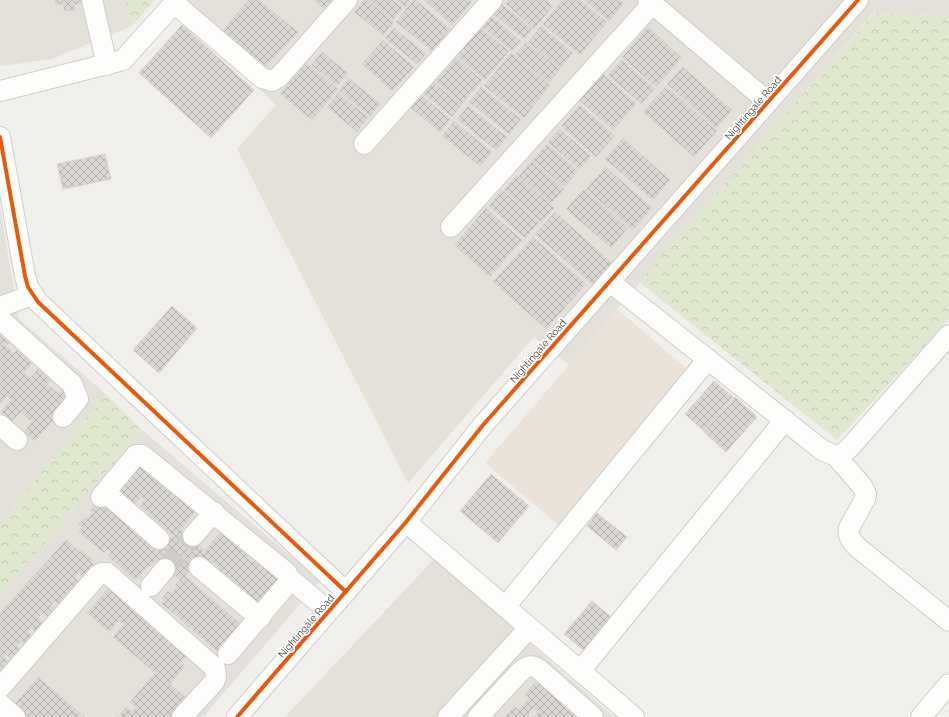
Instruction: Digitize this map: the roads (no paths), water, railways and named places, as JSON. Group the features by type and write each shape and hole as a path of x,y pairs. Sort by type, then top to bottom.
{"street":[{"path":"92,0 107,65"},
{"path":"0,92 123,60 176,2 262,78 272,81 279,77 346,0"},
{"path":"364,144 492,0"},
{"name":"Nightingale Road","path":"236,717 406,522 483,425 858,0"},
{"path":"451,227 650,2 768,102"},
{"path":"0,137 25,276 32,295 346,592"},
{"path":"610,282 822,450 836,456 862,486 866,494 865,499 850,524 848,532 851,541 949,622"},
{"path":"0,307 32,295"},
{"path":"0,318 72,384 78,398 63,417"},
{"path":"836,456 842,455 852,445 949,335"},
{"path":"505,607 708,359"},
{"path":"580,671 785,420"},
{"path":"0,425 17,440"},
{"path":"159,539 103,495 136,456 142,455 214,512 287,572 289,578 329,611"},
{"path":"193,536 214,512"},
{"path":"406,522 634,717"},
{"path":"199,567 260,618"},
{"path":"151,586 165,569"},
{"path":"0,688 98,574 107,573 215,668 216,677 214,682 182,717"},
{"path":"228,654 278,596 288,583 289,578"},
{"path":"448,717 529,628"},
{"path":"478,717 520,672 526,667 531,666 537,667 542,671 593,717"},
{"path":"922,717 949,684"},
{"path":"0,704 15,717"}],"tunnel":[{"path":"165,569 193,536"}]}
